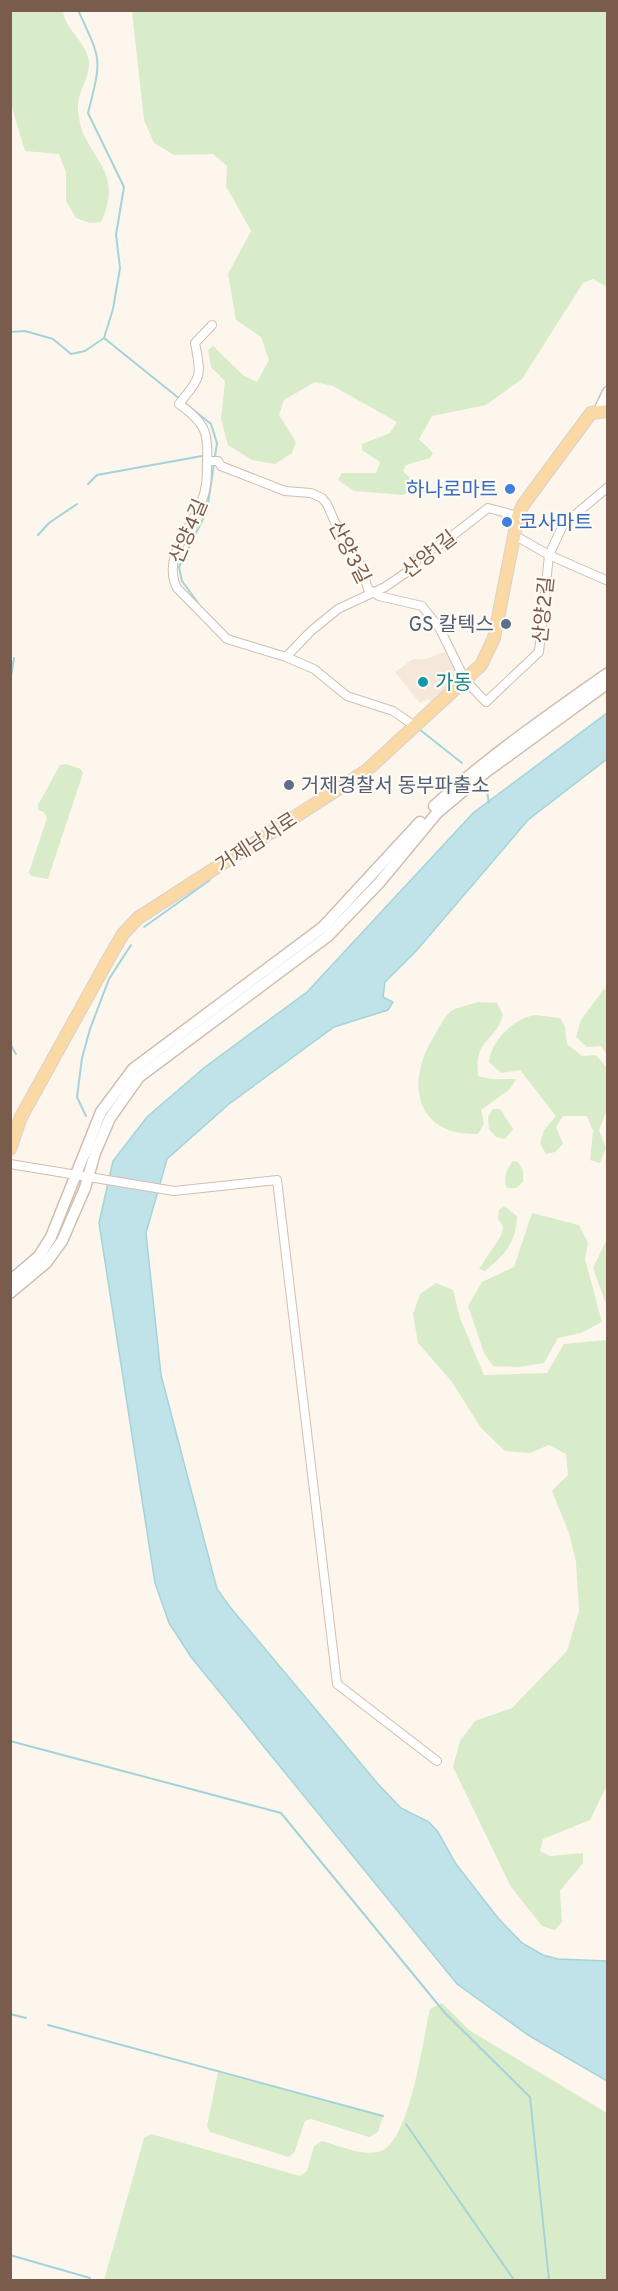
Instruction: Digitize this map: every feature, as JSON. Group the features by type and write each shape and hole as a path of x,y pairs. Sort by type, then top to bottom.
{"main road":[{"name":"거제남서로","path":"10,1149 21,1117 108,958 123,934 138,918 366,771 481,665 494,638 518,516 533,488 591,413 603,411"}],"street":[{"name":"산양4길","path":"212,325 195,343 201,369 199,379 179,404 206,430 209,442 206,488 173,560 171,578 177,588 227,639 286,657 314,669 347,696 393,711 416,727"},
{"path":"603,411 608,392"},
{"name":"산양3길","path":"207,461 218,461 221,466 285,491 311,494 322,498 327,504 343,541 361,566 368,589 373,594 422,606 440,629 465,680"},
{"name":"산양2길","path":"465,680 486,702 539,652 549,555 564,525 608,487"},
{"name":"산양1길","path":"286,657 311,631 338,609 373,594 413,568 418,557 443,543 488,508 518,516"},
{"path":"514,536 549,555 608,581"},
{"path":"10,1281 39,1256 51,1237 101,1112 133,1068 324,927 375,874 433,807 462,781 608,673"},
{"path":"10,1293 46,1263 62,1241 94,1177 95,1153 110,1118 139,1077 328,936 379,883 437,813 486,772 608,683"},
{"path":"10,1164 174,1191 277,1180 337,1684 437,1761"}],"shaded area":[{"path":"444,652 457,666 461,675 433,702 427,699 420,703 395,672 413,659 426,659"}],"green space":[{"path":"10,11 63,11 68,24 85,49 89,68 79,96 78,107 85,138 106,174 109,187 108,203 101,222 90,223 76,218 66,201 66,172 59,154 25,151 11,104"},
{"path":"132,11 607,11 607,287 593,279 583,283 522,379 486,405 432,416 419,439 433,453 430,458 406,465 403,471 420,488 403,495 354,491 338,480 342,473 376,473 380,462 362,450 362,444 390,433 397,422 333,386 315,382 284,400 279,415 296,442 292,453 275,464 252,460 228,445 221,419 225,381 211,367 208,350 213,346 244,376 257,382 269,360 261,337 236,320 228,274 251,231 226,186 227,166 213,154 174,155 154,143 144,120"},
{"path":"66,764 81,769 83,773 48,879 31,876 29,872 47,818 44,812 38,810 38,805 60,765"},
{"path":"608,989 607,1055 601,1046 587,1047 576,1037 581,1020 603,990"},
{"path":"478,1002 497,1003 503,1015 479,1055 478,1076 491,1079 516,1079 510,1089 481,1110 484,1123 478,1134 457,1132 441,1126 429,1117 422,1104 419,1089 424,1055 444,1020 451,1011"},
{"path":"535,1015 560,1018 565,1027 567,1044 582,1056 596,1055 607,1068 607,1110 599,1130 606,1148 600,1163 590,1160 593,1131 587,1116 563,1116 556,1127 563,1144 555,1152 546,1154 540,1143 544,1130 556,1116 520,1070 501,1073 489,1062 494,1046 505,1032 519,1021"},
{"path":"493,1109 500,1109 513,1129 505,1139 496,1137 489,1129 488,1117"},
{"path":"513,1161 518,1162 523,1170 523,1182 516,1188 507,1188 506,1174"},
{"path":"504,1206 517,1216 512,1241 504,1253 485,1271 479,1269 501,1236 503,1227 498,1218 499,1210"},
{"path":"532,1213 579,1225 588,1243 585,1259 602,1322 581,1333 558,1338 544,1363 519,1367 493,1366 484,1353 468,1306 482,1282 514,1267"},
{"path":"607,1239 607,1307 593,1268"},
{"path":"436,1283 453,1290 460,1318 484,1375 547,1373 564,1344 607,1340 607,1785 590,1820 543,1839 540,1851 550,1856 583,1853 583,1863 560,1891 562,1922 555,1930 542,1926 511,1887 453,1767 460,1741 475,1721 512,1708 567,1651 579,1611 576,1562 569,1533 552,1491 568,1475 566,1454 549,1445 530,1453 505,1451 481,1428 452,1382 418,1343 413,1314 420,1294"},
{"path":"442,2003 469,2030 607,2113 607,2280 104,2280 144,2138 151,2134 300,2176 307,2171 314,2146 322,2141 359,2152 381,2151 391,2143 407,2109 414,2087 430,2009"},
{"path":"218,2072 383,2116 378,2132 369,2137 311,2119 305,2121 294,2153 288,2157 210,2132 207,2126"}],"water":[{"path":"607,713 607,759 528,820 417,950 385,982 383,997 393,1002 388,1010 334,1027 229,1104 167,1159 146,1233 161,1375 217,1589 378,1784 401,1808 429,1822 438,1832 456,1864 498,1918 522,1943 543,1955 558,1959 607,1961 607,2081 528,2035 457,1984 191,1657 169,1623 155,1583 99,1223 113,1161 147,1117 205,1067 307,992 473,813"}],"waterway":[{"path":"78,10 92,40 97,60 96,81 88,113 124,187 116,235 120,268 113,309 104,338 211,424 217,443 207,511 179,567 182,581 198,603"},
{"path":"10,332 25,331 53,339 71,354 85,351 104,338"},
{"path":"88,484 97,475 202,456"},
{"path":"38,535 49,523 77,504"},
{"path":"10,682 14,658"},
{"path":"419,729 462,763"},
{"path":"486,786 489,803"},
{"path":"144,927 210,880"},
{"path":"86,1116 77,1097 82,1058 90,1029 109,979 131,945"},
{"path":"10,1044 16,1054"},
{"path":"10,1741 281,1813 445,2013 530,2097 549,2280"},
{"path":"10,2014 26,2018"},
{"path":"48,2025 383,2116"},
{"path":"406,2124 514,2280"},
{"path":"10,2255 90,2278"},
{"path":"155,2280 252,2280"}],"place":[{"name":"하나로마트","path":"510,489"},
{"name":"코사마트","path":"507,522"},
{"name":"GS 칼텍스","path":"506,624"},
{"name":"가동","path":"423,682"},
{"name":"거제경찰서 동부파출소","path":"289,785"}]}
